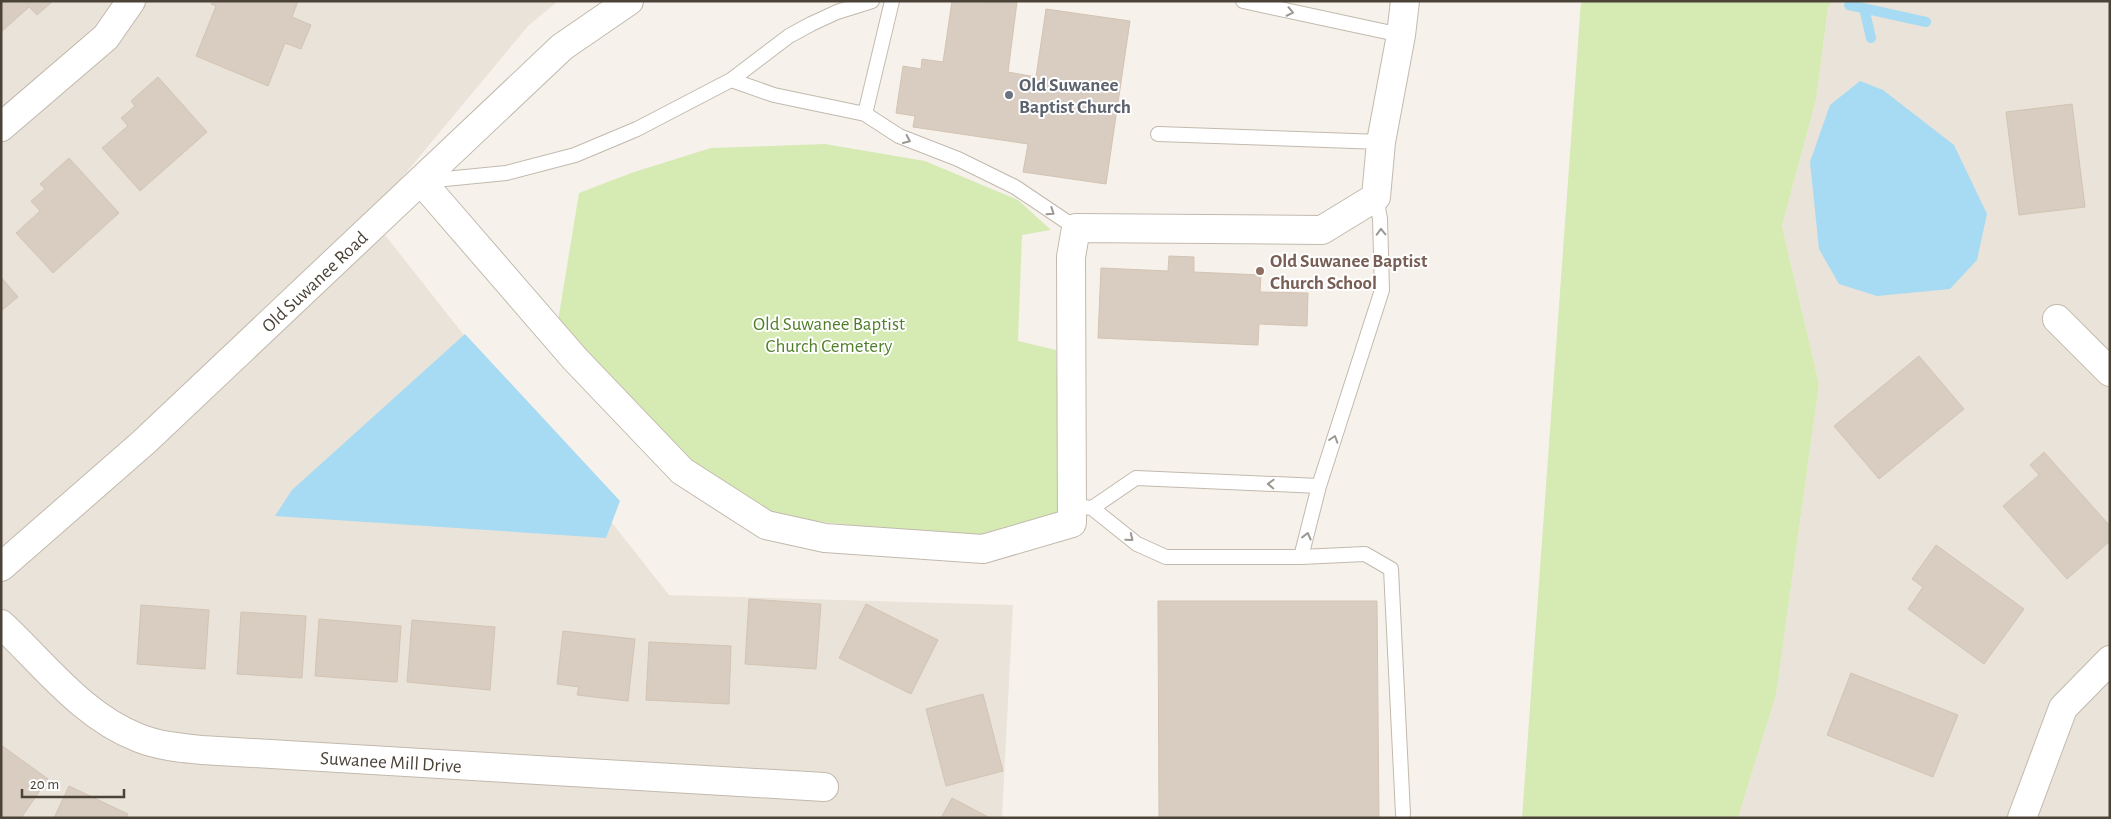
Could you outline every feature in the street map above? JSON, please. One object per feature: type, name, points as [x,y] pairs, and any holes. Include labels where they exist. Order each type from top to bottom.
[{"type":"street","points":[[1,127],[106,37],[131,1]]},
{"type":"street","name":"Old Suwanee Road","points":[[1,567],[144,442],[562,47],[629,1]]},
{"type":"street","points":[[422,181],[575,359],[682,471],[766,525],[825,538],[983,549],[1072,523],[1082,507],[1071,258],[1076,228],[1322,230],[1376,197],[1381,142],[1401,35],[1405,1]]},
{"type":"street","points":[[2058,319],[2110,372]]},
{"type":"street","name":"Suwanee Mill Drive","points":[[1,624],[61,684],[95,713],[124,732],[160,745],[202,750],[824,787]]},
{"type":"street","points":[[2022,818],[2064,708],[2110,660]]},
{"type":"lane","points":[[422,181],[506,173],[575,155],[637,129],[731,80],[801,29],[837,12],[872,1]]},
{"type":"lane","points":[[865,114],[892,1]]},
{"type":"lane","points":[[1243,1],[1401,35]]},
{"type":"lane","points":[[731,80],[774,95],[865,114],[899,136],[958,159],[1015,187],[1076,228]]},
{"type":"lane","points":[[1158,134],[1381,142]]},
{"type":"lane","points":[[1301,557],[1320,486],[1382,290],[1380,219],[1376,197]]},
{"type":"lane","points":[[1320,486],[1136,478],[1082,507],[1137,544],[1166,557],[1301,557],[1365,554],[1390,569],[1403,814]]},
{"type":"shaded area","points":[[1,1],[558,1],[528,26],[370,216],[669,595],[1013,605],[1002,818],[1,818]]},
{"type":"shaded area","points":[[1833,1],[2110,1],[2110,818],[1738,818],[1776,695],[1819,384],[1782,226],[1816,100],[1828,8]]},
{"type":"green space","points":[[1581,1],[1833,1],[1828,8],[1816,100],[1782,226],[1819,384],[1776,695],[1738,818],[1522,818]]},
{"type":"green space","name":"Old Suwanee Baptist Church Cemetery","points":[[825,144],[925,161],[1018,200],[1051,230],[1022,235],[1018,341],[1056,350],[1061,506],[1054,517],[976,539],[788,518],[749,504],[699,474],[558,321],[579,193],[634,172],[711,148]]},
{"type":"water","points":[[1860,81],[1883,90],[1954,145],[1987,214],[1977,260],[1950,289],[1877,296],[1839,284],[1819,249],[1810,162],[1830,105]]},
{"type":"water","points":[[465,334],[620,501],[606,538],[275,516],[292,490]]},
{"type":"building","points":[[1,1],[53,1],[37,15],[29,7],[1,32]]},
{"type":"building","points":[[213,1],[298,1],[292,17],[311,25],[301,49],[285,43],[268,86],[196,56],[216,6],[211,4]]},
{"type":"building","name":"Old Suwanee Baptist Church","points":[[952,1],[1017,2],[1008,72],[1036,77],[1046,9],[1130,21],[1106,184],[1023,172],[1028,144],[913,127],[915,116],[896,113],[903,66],[921,69],[922,59],[943,62]]},
{"type":"building","points":[[158,77],[207,132],[140,191],[102,148],[128,126],[121,118],[135,106],[131,101]]},
{"type":"building","points":[[2072,104],[2085,207],[2019,215],[2006,112]]},
{"type":"building","points":[[69,158],[119,213],[53,273],[16,233],[40,211],[31,201],[45,189],[40,184]]},
{"type":"building","points":[[1169,256],[1194,257],[1194,272],[1261,275],[1260,292],[1308,293],[1307,326],[1259,324],[1258,345],[1098,338],[1101,268],[1168,271]]},
{"type":"building","points":[[1,277],[18,297],[1,311]]},
{"type":"building","points":[[1919,356],[1964,409],[1879,479],[1834,426]]},
{"type":"building","points":[[2044,452],[2110,526],[2110,541],[2067,579],[2003,506],[2039,475],[2030,465]]},
{"type":"building","points":[[1936,545],[2024,609],[1984,664],[1908,609],[1923,587],[1912,579]]},
{"type":"building","points":[[749,599],[821,604],[816,669],[745,664]]},
{"type":"building","points":[[1158,601],[1377,601],[1379,818],[1159,818]]},
{"type":"building","points":[[866,604],[938,640],[911,694],[839,658]]},
{"type":"building","points":[[141,605],[209,610],[205,669],[137,664]]},
{"type":"building","points":[[241,612],[306,616],[302,678],[237,674]]},
{"type":"building","points":[[319,619],[401,626],[397,682],[315,676]]},
{"type":"building","points":[[412,620],[495,627],[490,690],[407,682]]},
{"type":"building","points":[[563,631],[635,639],[628,701],[577,695],[579,687],[557,684]]},
{"type":"building","points":[[649,642],[731,646],[729,704],[646,700]]},
{"type":"building","points":[[1851,673],[1958,715],[1933,777],[1827,735]]},
{"type":"building","points":[[983,694],[1003,771],[946,786],[926,709]]},
{"type":"building","points":[[1,745],[48,779],[21,818],[1,818]]},
{"type":"building","points":[[69,786],[128,814],[126,818],[54,818]]},
{"type":"building","points":[[952,798],[990,818],[941,818]]},
{"type":"waterway","points":[[1849,5],[1926,22]]},
{"type":"waterway","points":[[1864,8],[1871,38]]},
{"type":"place","name":"Old Suwanee Baptist Church","points":[[1009,95]]},
{"type":"place","name":"Old Suwanee Baptist Church School","points":[[1260,271]]}]
